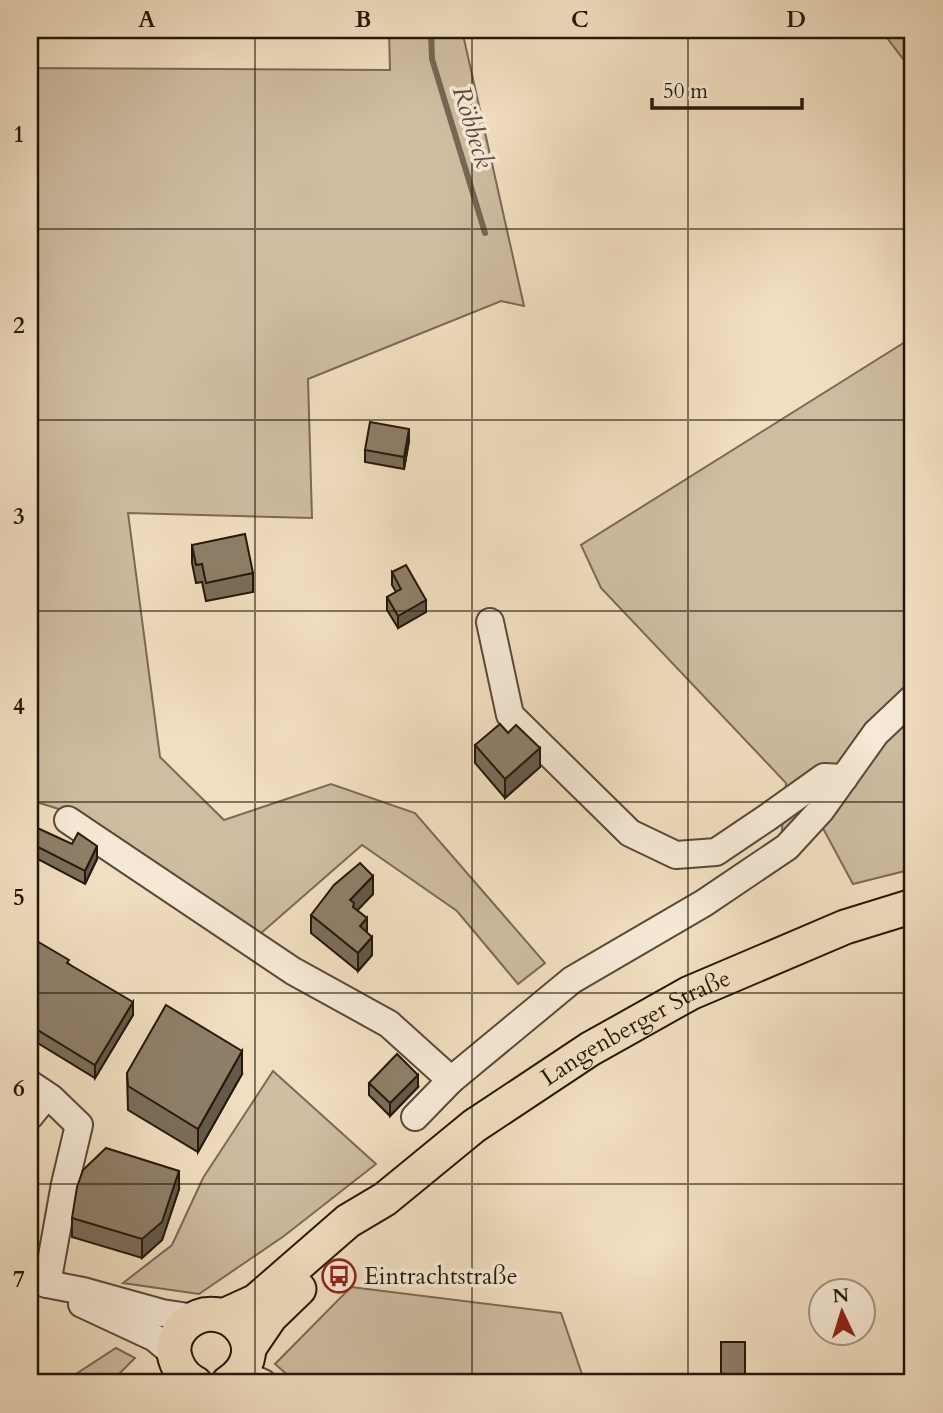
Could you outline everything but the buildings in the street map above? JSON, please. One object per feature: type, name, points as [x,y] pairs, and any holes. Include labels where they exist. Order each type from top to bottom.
[{"type":"main road","name":"Langenberger Straße","points":[[209,1317],[256,1301],[348,1221],[385,1199],[474,1126],[612,1036],[691,993],[845,927],[913,906]]},
{"type":"main road","name":"Langenberger Straße","points":[[245,1372],[270,1317],[360,1231],[385,1199]]},
{"type":"main road","points":[[179,1372],[175,1339],[184,1326],[209,1317],[236,1323],[245,1335],[245,1372]]},
{"type":"street","points":[[490,622],[510,715],[630,833],[676,855],[716,852],[824,777],[844,778]]},
{"type":"street","points":[[415,1117],[451,1080],[572,980],[705,904],[787,847],[821,810],[876,733],[913,698]]},
{"type":"street","points":[[68,820],[293,971],[389,1024],[451,1080]]},
{"type":"street","points":[[35,1098],[79,1125],[39,1281]]},
{"type":"street","points":[[39,1281],[162,1313],[209,1317]]},
{"type":"street","points":[[39,1281],[155,1338],[179,1372]]},
{"type":"shaded area","points":[[389,30],[462,30],[524,306],[501,301],[308,379],[312,518],[128,513],[160,757],[224,820],[331,784],[415,813],[545,963],[518,984],[457,911],[362,845],[260,934],[78,815],[30,800],[30,68],[390,70]]},
{"type":"shaded area","points":[[881,30],[902,30],[913,43],[913,72]]},
{"type":"shaded area","points":[[913,337],[913,869],[853,884],[811,806],[781,841],[786,783],[601,588],[581,545]]},
{"type":"shaded area","points":[[273,1071],[376,1164],[284,1236],[199,1294],[123,1283],[172,1245],[203,1178]]},
{"type":"shaded area","points":[[351,1287],[561,1313],[585,1383],[297,1383],[275,1364]]},
{"type":"shaded area","points":[[116,1348],[135,1358],[110,1383],[62,1383]]},
{"type":"waterway","name":"Röbbeck","points":[[431,30],[432,59],[485,233]]},
{"type":"place","name":"Eintrachtstraße","points":[[339,1276]]}]
